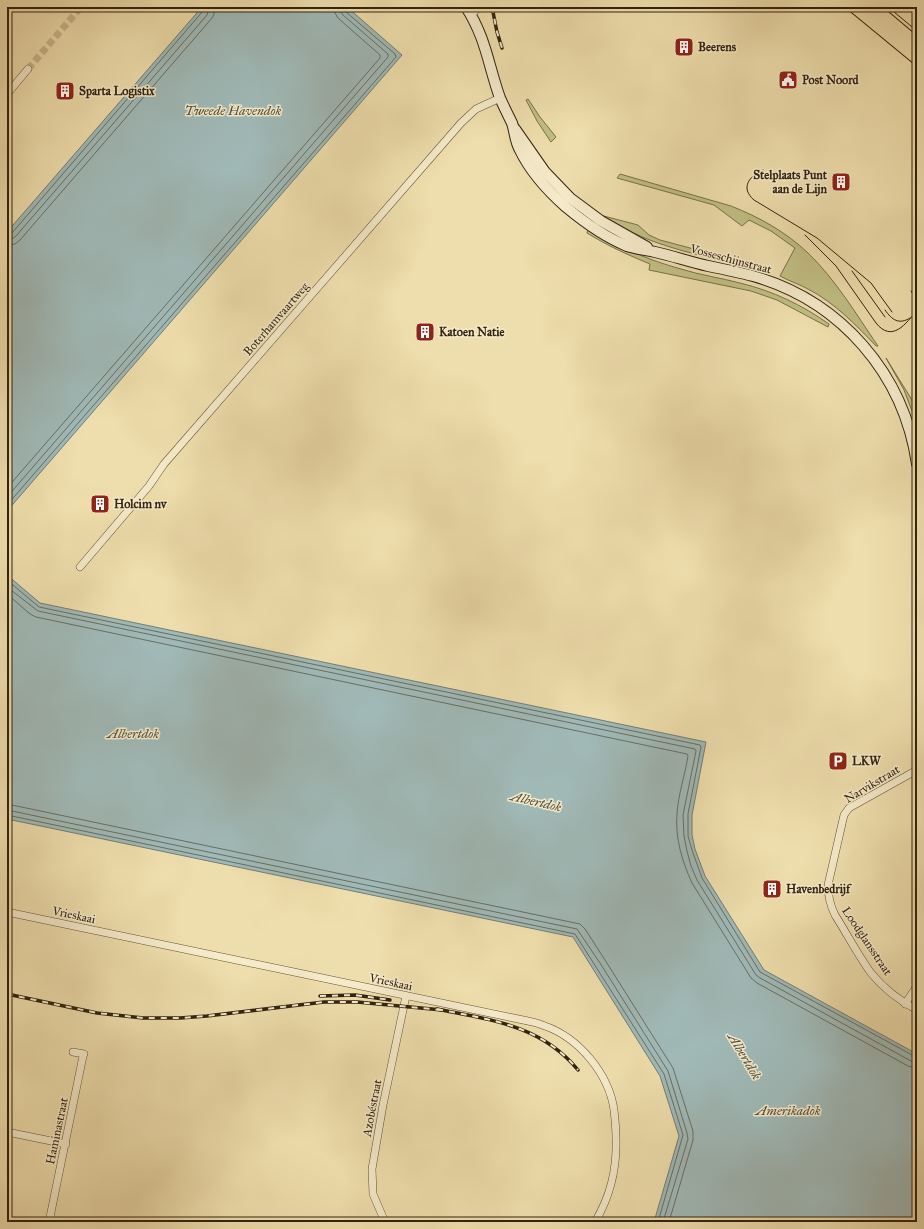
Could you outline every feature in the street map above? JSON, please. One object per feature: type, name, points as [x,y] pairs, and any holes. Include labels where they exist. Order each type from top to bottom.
[{"type":"main road","points":[[855,7],[917,58]]},
{"type":"main road","points":[[873,7],[917,44]]},
{"type":"street","points":[[469,11],[479,7]]},
{"type":"street","name":"Vosseschijnstraat","points":[[469,11],[478,26],[486,47],[500,98],[512,125],[520,150],[543,183],[566,206],[590,226],[628,246],[766,280],[806,298],[833,316],[869,352],[890,383],[904,412],[917,464]]},
{"type":"street","points":[[7,94],[28,69]]},
{"type":"street","name":"Boterhamvaartweg","points":[[80,567],[150,486],[164,464],[460,123],[476,109],[500,98]]},
{"type":"street","name":"Narvikstraat","points":[[842,821],[849,808],[917,770]]},
{"type":"street","name":"Loodglansstraat","points":[[842,821],[828,885],[830,905],[871,973],[905,1004],[917,1010]]},
{"type":"street","name":"Vrieskaai","points":[[7,912],[546,1026],[568,1038],[589,1057],[600,1073],[608,1090],[614,1109],[616,1132],[616,1167],[604,1207],[595,1222]]},
{"type":"street","points":[[905,1004],[917,986]]},
{"type":"street","name":"Azobéstraat","points":[[385,1222],[373,1194],[372,1169],[383,1106],[406,996]]},
{"type":"street","name":"Haminastraat","points":[[49,1222],[84,1054],[73,1052]]},
{"type":"street","points":[[7,1132],[66,1144]]},
{"type":"shaded area","points":[[528,99],[556,137],[551,142],[537,121],[526,100]]},
{"type":"shaded area","points":[[620,174],[731,206],[762,220],[791,238],[800,245],[828,274],[878,346],[876,346],[853,322],[827,301],[808,289],[780,276],[795,248],[771,231],[749,220],[742,226],[714,205],[617,178]]},
{"type":"shaded area","points":[[600,215],[638,225],[649,235],[660,240],[769,269],[769,272],[679,250],[658,243],[633,233]]},
{"type":"shaded area","points":[[588,229],[611,242],[645,257],[688,271],[733,281],[776,294],[819,317],[829,324],[828,327],[777,300],[751,291],[649,270],[650,264],[617,250],[595,238],[587,233]]},
{"type":"shaded area","points":[[886,358],[917,408],[917,424],[904,390]]},
{"type":"water","name":"Tweede Havendok","points":[[202,7],[347,7],[402,55],[7,511],[7,232]]},
{"type":"water","name":"Albertdok","points":[[7,575],[40,603],[706,742],[692,815],[692,835],[695,849],[705,876],[764,970],[917,1054],[917,1222],[654,1222],[679,1136],[660,1076],[573,937],[7,819]]},
{"type":"tunnel","points":[[28,69],[81,7]]},
{"type":"tram line","points":[[888,7],[917,31]]},
{"type":"tram line","points":[[763,170],[750,179],[747,187],[750,196],[754,200],[817,238],[871,283],[892,312]]},
{"type":"tram line","points":[[805,235],[836,266],[876,323],[882,329],[888,331],[898,329],[903,326],[917,310]]},
{"type":"tram line","points":[[852,271],[885,317]]},
{"type":"tram line","points":[[911,291],[917,300]]},
{"type":"tram line","points":[[885,310],[893,319],[899,321],[910,318]]},
{"type":"railway","points":[[492,7],[502,48]]},
{"type":"railway","points":[[7,994],[97,1013],[143,1018],[207,1016],[324,1002],[357,1002],[442,1010]]},
{"type":"railway","points":[[320,996],[355,995],[390,1000]]},
{"type":"railway","points":[[437,1009],[496,1021],[531,1034],[548,1043],[564,1055],[578,1070]]},
{"type":"place","name":"Beerens","points":[[684,47]]},
{"type":"place","name":"Post Noord","points":[[788,80]]},
{"type":"place","name":"Sparta Logistix","points":[[65,91]]},
{"type":"place","name":"Stelplaats Punt aan de Lijn","points":[[841,182]]},
{"type":"place","name":"Katoen Natie","points":[[425,332]]},
{"type":"place","name":"Holcim nv","points":[[100,504]]},
{"type":"place","name":"LKW","points":[[838,761]]},
{"type":"place","name":"Havenbedrijf","points":[[772,889]]},
{"type":"water label","name":"Amerikadok","points":[[788,1110]]}]
